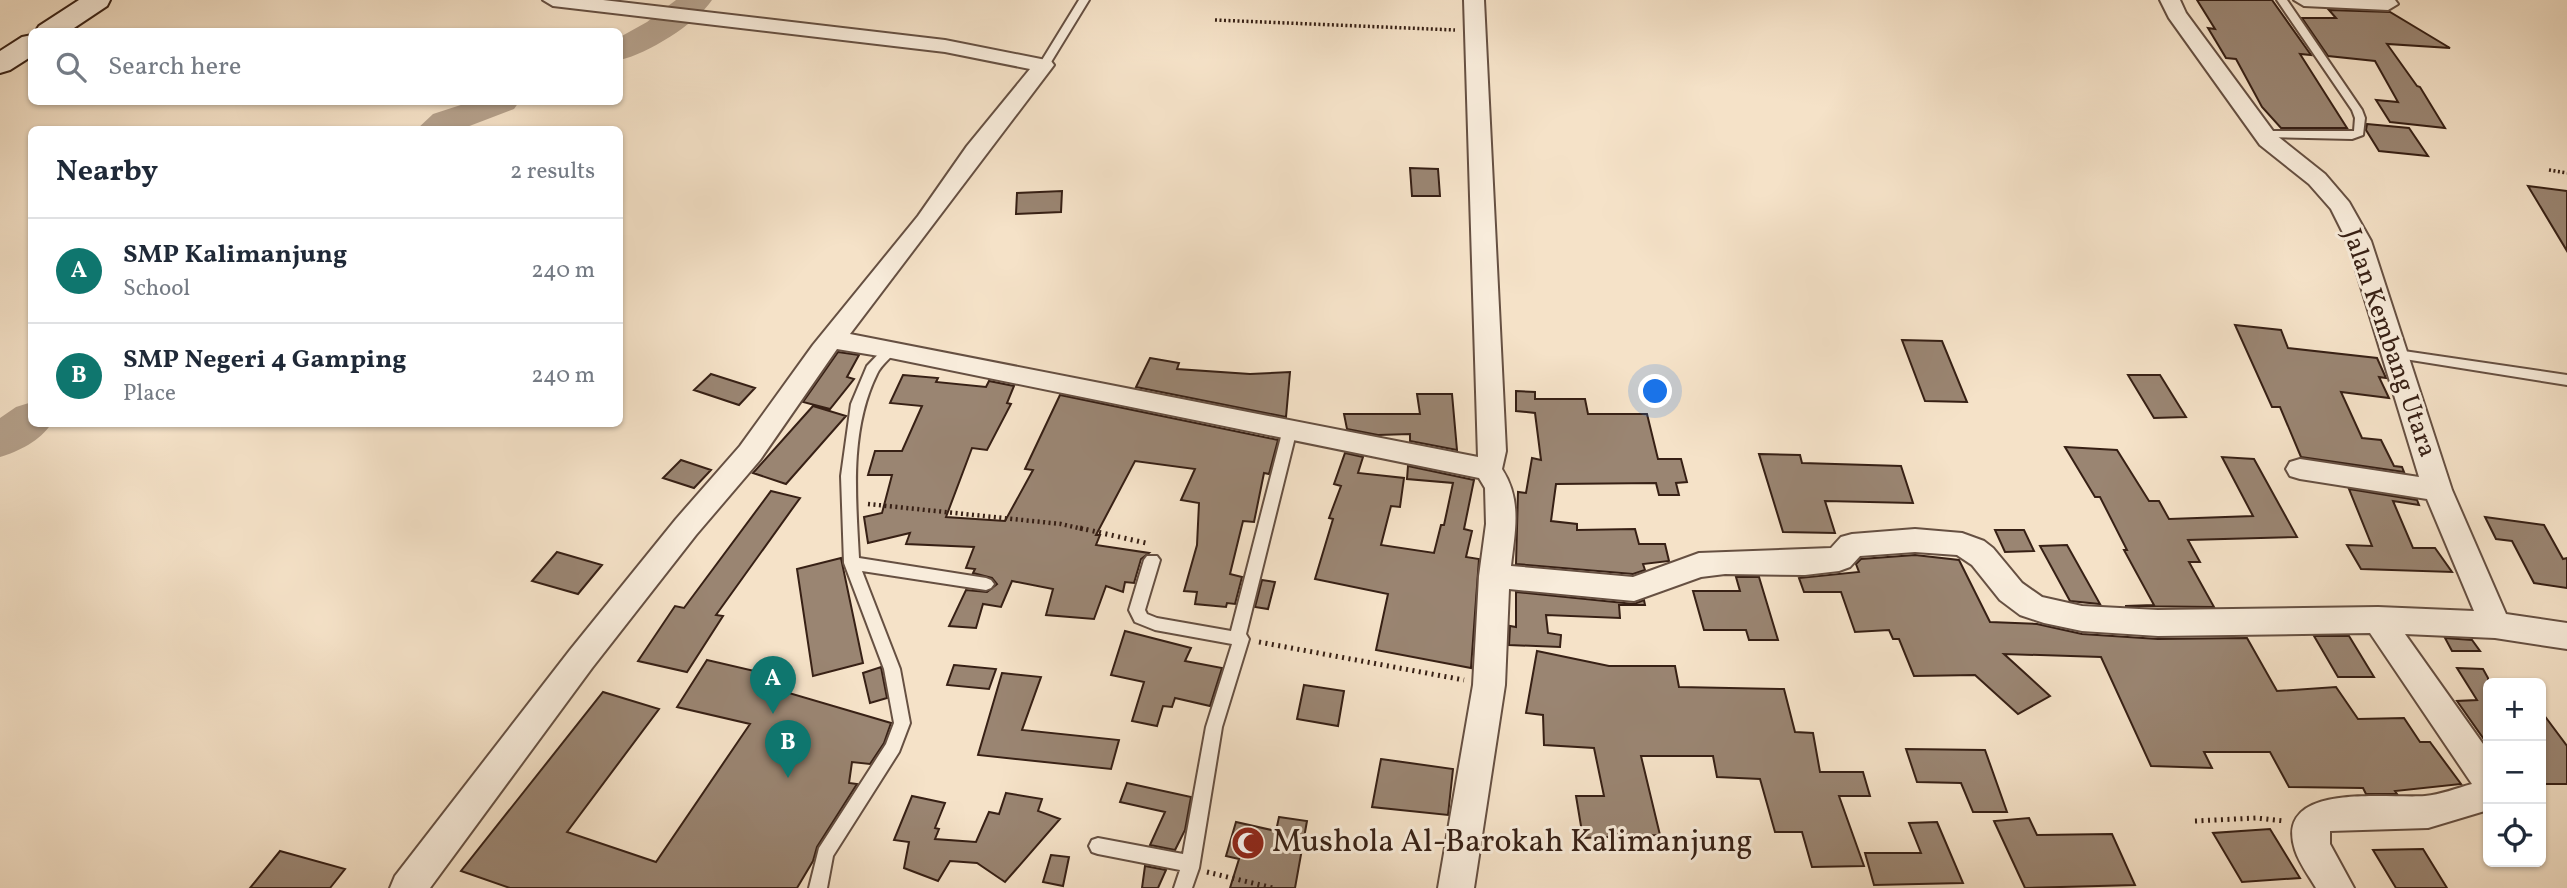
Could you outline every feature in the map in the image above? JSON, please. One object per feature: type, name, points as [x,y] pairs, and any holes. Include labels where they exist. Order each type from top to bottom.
[{"type":"street","points":[[55,28],[97,0]]},
{"type":"street","points":[[408,888],[581,659],[685,527],[750,453],[833,340],[926,221],[975,151],[1044,65],[945,46],[553,0]]},
{"type":"street","points":[[1474,0],[1492,451],[1488,469]]},
{"type":"street","name":"Jalan Kembang Utara","points":[[2170,0],[2176,14],[2263,134],[2281,153],[2317,179],[2341,207],[2359,241],[2438,490],[2495,625]]},
{"type":"street","points":[[2304,0],[2388,4],[2385,0]]},
{"type":"street","points":[[0,64],[28,46]]},
{"type":"street","points":[[833,340],[891,349],[1488,469],[1499,486],[1501,503],[1494,576],[1489,685],[1456,888]]},
{"type":"street","points":[[2300,469],[2438,490]]},
{"type":"street","points":[[1494,576],[1634,589],[1699,565],[1725,562],[1805,564],[1839,559],[1852,545],[1961,543],[1975,550],[2001,582],[2027,604],[2041,610],[2093,622],[2254,624],[2378,620],[2495,625],[2567,636]]},
{"type":"street","points":[[2378,620],[2483,772]]},
{"type":"street","points":[[2336,888],[2312,848],[2310,824],[2324,815],[2428,812],[2483,796]]},
{"type":"lane","points":[[1044,65],[1084,0]]},
{"type":"lane","points":[[2263,134],[2352,136],[2359,133],[2360,118],[2357,110],[2282,0]]},
{"type":"lane","points":[[818,888],[825,854],[893,747],[902,723],[892,668],[852,563],[848,476],[858,404],[872,369],[891,349]]},
{"type":"lane","points":[[2397,354],[2567,380]]},
{"type":"lane","points":[[1183,888],[1190,866],[1214,727],[1239,639],[1290,429]]},
{"type":"lane","points":[[1152,560],[1138,610],[1141,618],[1155,624],[1239,639]]},
{"type":"lane","points":[[852,563],[986,584]]},
{"type":"lane","points":[[1097,846],[1190,866]]},
{"type":"path","points":[[1215,20],[1476,30]]},
{"type":"path","points":[[2549,170],[2567,173]]},
{"type":"path","points":[[850,502],[1061,524],[1153,545],[1152,560]]},
{"type":"path","points":[[1239,639],[1489,685]]},
{"type":"path","points":[[2195,821],[2256,817],[2310,824]]},
{"type":"path","points":[[1190,866],[1273,888]]},
{"type":"building","points":[[2197,0],[2272,0],[2311,55],[2300,54],[2347,128],[2281,128],[2262,107],[2236,59],[2226,58],[2208,28],[2215,29]]},
{"type":"building","points":[[2329,10],[2390,12],[2450,48],[2387,44],[2420,87],[2445,128],[2390,122],[2376,100],[2398,102],[2375,61],[2328,56],[2302,18],[2336,18]]},
{"type":"building","points":[[2367,124],[2409,128],[2428,156],[2379,151],[2366,130]]},
{"type":"building","points":[[1410,168],[1438,169],[1440,196],[1412,196]]},
{"type":"building","points":[[2528,186],[2567,191],[2567,251]]},
{"type":"building","points":[[1062,191],[1061,212],[1016,214],[1017,193]]},
{"type":"building","points":[[2235,325],[2281,330],[2288,348],[2377,358],[2386,378],[2379,377],[2389,398],[2341,392],[2362,438],[2381,440],[2394,466],[2402,467],[2404,472],[2301,457],[2280,407],[2272,407]]},
{"type":"building","points":[[1902,340],[1942,341],[1967,402],[1925,401]]},
{"type":"building","points":[[838,352],[859,355],[847,377],[854,379],[830,409],[803,402]]},
{"type":"building","points":[[1150,358],[1179,363],[1177,369],[1250,374],[1290,372],[1286,417],[1136,387]]},
{"type":"building","points":[[711,374],[755,388],[739,405],[694,390]]},
{"type":"building","points":[[903,375],[938,378],[936,382],[986,387],[989,381],[1014,386],[1007,403],[1011,404],[987,450],[972,448],[946,517],[1005,521],[1033,470],[1025,469],[1060,395],[1278,440],[1269,474],[1264,473],[1254,522],[1243,521],[1230,574],[1242,577],[1235,604],[1227,603],[1226,607],[1195,604],[1197,592],[1184,591],[1197,545],[1199,503],[1181,500],[1195,469],[1135,461],[1096,535],[1100,535],[1096,545],[1149,553],[1141,559],[1134,583],[1125,582],[1123,592],[1106,586],[1094,619],[1046,615],[1053,589],[1012,581],[1001,607],[983,604],[976,628],[949,626],[966,590],[987,592],[997,584],[992,578],[973,573],[975,569],[966,568],[974,547],[906,544],[910,533],[868,543],[864,517],[882,513],[892,475],[868,475],[875,451],[902,451],[922,406],[890,403]]},
{"type":"building","points":[[2128,375],[2160,375],[2186,417],[2154,418]]},
{"type":"building","points":[[1516,391],[1535,392],[1535,399],[1585,399],[1588,414],[1647,414],[1658,459],[1681,459],[1687,482],[1676,483],[1679,495],[1659,495],[1656,483],[1556,484],[1551,521],[1577,524],[1577,530],[1635,529],[1639,544],[1665,544],[1669,561],[1643,564],[1645,570],[1633,574],[1516,564],[1518,492],[1526,493],[1532,458],[1541,460],[1535,413],[1516,411]]},
{"type":"building","points":[[1417,394],[1452,394],[1457,450],[1410,441],[1410,434],[1378,435],[1347,429],[1344,414],[1420,414]]},
{"type":"building","points":[[813,406],[846,416],[786,484],[753,473]]},
{"type":"building","points":[[2065,447],[2117,450],[2149,501],[2159,501],[2169,519],[2253,516],[2222,457],[2254,459],[2297,537],[2188,540],[2200,562],[2189,562],[2214,607],[2125,606],[2154,605],[2124,550],[2127,550],[2100,497],[2095,497]]},
{"type":"building","points":[[1345,453],[1363,457],[1358,473],[1404,478],[1400,507],[1391,506],[1381,545],[1434,553],[1441,525],[1444,525],[1453,483],[1407,479],[1408,466],[1474,480],[1464,529],[1472,531],[1466,557],[1479,559],[1471,668],[1376,650],[1388,594],[1315,579],[1333,519],[1329,518],[1341,486],[1334,484]]},
{"type":"building","points":[[1759,454],[1800,455],[1802,463],[1901,466],[1913,503],[1825,501],[1835,533],[1783,532]]},
{"type":"building","points":[[681,460],[711,470],[694,488],[663,478]]},
{"type":"building","points":[[2349,489],[2417,500],[2419,505],[2393,501],[2413,548],[2435,548],[2452,572],[2361,569],[2347,545],[2372,546]]},
{"type":"building","points":[[771,491],[800,498],[716,615],[723,616],[687,672],[638,661],[675,606],[684,608]]},
{"type":"building","points":[[2485,517],[2544,525],[2563,559],[2567,558],[2567,588],[2534,583],[2512,541],[2496,539]]},
{"type":"building","points":[[1995,530],[2024,530],[2034,551],[2005,552]]},
{"type":"building","points":[[2067,545],[2100,604],[2070,601],[2040,546]]},
{"type":"building","points":[[557,552],[602,565],[578,594],[532,581]]},
{"type":"building","points":[[1915,555],[1959,560],[1990,622],[2037,624],[2082,634],[2158,639],[2247,638],[2277,691],[2336,687],[2358,719],[2404,718],[2420,742],[2430,742],[2461,784],[2395,791],[2397,794],[2366,794],[2363,788],[2289,787],[2270,752],[2204,752],[2212,768],[2151,766],[2101,657],[2004,654],[2050,696],[2018,714],[1975,675],[1914,676],[1899,639],[1893,639],[1889,630],[1855,632],[1841,592],[1804,592],[1799,578],[1859,572],[1856,564],[1861,559]]},
{"type":"building","points":[[841,558],[863,663],[813,676],[797,569]]},
{"type":"building","points":[[1736,577],[1759,577],[1778,640],[1749,640],[1746,630],[1704,630],[1693,591],[1740,591]]},
{"type":"building","points":[[1262,580],[1275,582],[1268,609],[1255,607]]},
{"type":"building","points":[[1516,592],[1634,604],[1644,600],[1645,605],[1619,605],[1620,618],[1546,615],[1548,633],[1561,635],[1560,647],[1509,645],[1510,626],[1516,627]]},
{"type":"building","points":[[1125,631],[1191,648],[1185,661],[1222,668],[1210,706],[1175,698],[1172,707],[1163,706],[1157,726],[1132,721],[1144,682],[1111,675]]},
{"type":"building","points":[[2314,636],[2349,636],[2374,677],[2338,677]]},
{"type":"building","points":[[2445,638],[2472,640],[2480,651],[2452,651]]},
{"type":"building","points":[[1537,651],[1609,666],[1675,666],[1679,687],[1784,689],[1795,732],[1813,733],[1820,772],[1863,772],[1870,796],[1839,796],[1864,866],[1812,867],[1802,832],[1775,832],[1760,779],[1717,777],[1713,756],[1641,756],[1660,835],[1583,838],[1576,796],[1604,796],[1594,748],[1544,745],[1543,715],[1526,713]]},
{"type":"building","points":[[707,660],[772,675],[765,686],[891,723],[884,743],[870,764],[852,762],[849,783],[857,784],[817,847],[813,861],[797,888],[510,888],[461,871],[603,692],[659,709],[567,832],[656,862],[750,724],[677,707]]},
{"type":"building","points":[[954,665],[996,669],[989,689],[947,685]]},
{"type":"building","points":[[881,667],[887,698],[870,703],[863,673]]},
{"type":"building","points":[[2457,668],[2483,669],[2488,678],[2483,678],[2483,738],[2457,701],[2477,700]]},
{"type":"building","points":[[1002,673],[1041,677],[1022,730],[1119,740],[1111,769],[978,755]]},
{"type":"building","points":[[1304,685],[1344,691],[1338,726],[1297,719]]},
{"type":"building","points":[[2546,718],[2567,746],[2567,784],[2546,784]]},
{"type":"building","points":[[1906,749],[1985,750],[2007,812],[1973,812],[1961,783],[1917,782]]},
{"type":"building","points":[[1381,759],[1453,769],[1448,815],[1372,807]]},
{"type":"building","points":[[1127,783],[1191,797],[1185,830],[1175,850],[1150,845],[1165,812],[1120,802]]},
{"type":"building","points":[[1006,793],[1042,799],[1038,811],[1060,819],[1005,882],[977,863],[950,861],[938,881],[904,868],[909,842],[894,840],[912,796],[945,803],[935,828],[939,829],[935,839],[976,842],[989,812],[999,814]]},
{"type":"building","points":[[1279,817],[1307,821],[1295,888],[1230,888],[1239,859],[1226,856],[1236,822],[1276,831]]},
{"type":"building","points":[[2029,818],[2037,835],[2112,834],[2135,885],[2025,888],[1994,821]]},
{"type":"building","points":[[1937,822],[1963,883],[1874,885],[1865,853],[1921,853],[1909,823]]},
{"type":"building","points":[[2270,829],[2300,878],[2242,882],[2213,833]]},
{"type":"building","points":[[2423,849],[2447,888],[2396,888],[2373,850]]},
{"type":"building","points":[[280,851],[345,869],[330,888],[250,888]]},
{"type":"building","points":[[1051,855],[1069,857],[1063,886],[1043,882]]},
{"type":"building","points":[[1145,866],[1166,870],[1158,888],[1142,888]]},
{"type":"waterway","points":[[623,48],[659,29],[696,0]]},
{"type":"waterway","points":[[440,126],[494,105]]},
{"type":"waterway","points":[[0,441],[28,421]]},
{"type":"place","name":"SMP Kalimanjung","points":[[773,714]]},
{"type":"place","name":"SMP Negeri 4 Gamping","points":[[788,778]]},
{"type":"place","name":"Mushola Al-Barokah Kalimanjung","points":[[1248,843]]}]
